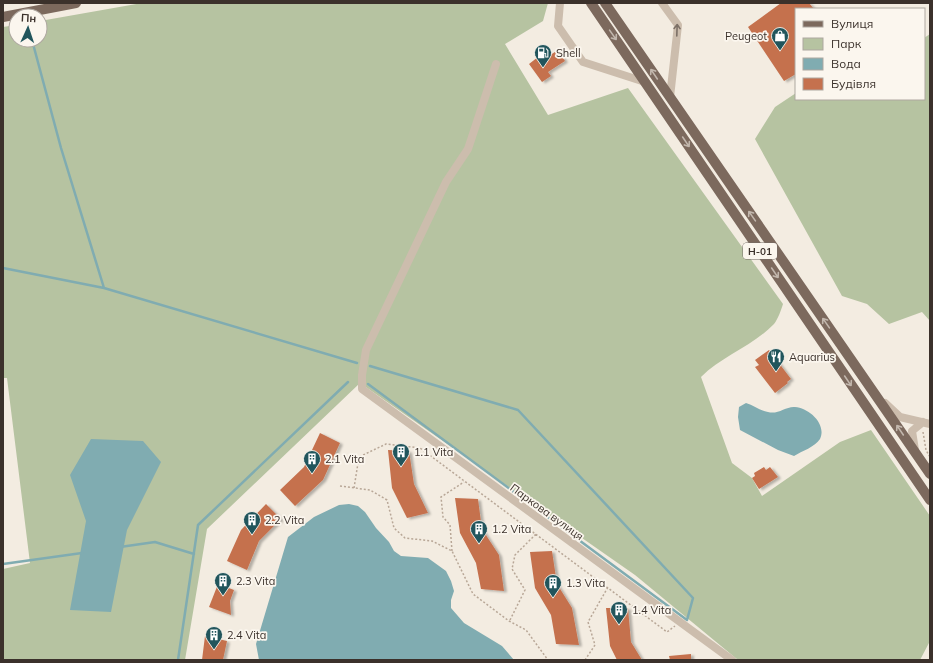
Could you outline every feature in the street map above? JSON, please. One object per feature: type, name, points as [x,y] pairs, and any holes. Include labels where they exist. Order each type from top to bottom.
[{"type":"main road","points":[[7,16],[38,3]]},
{"type":"main road","points":[[7,16],[76,3]]},
{"type":"main road","name":"Н-01","points":[[591,3],[930,500]]},
{"type":"main road","name":"Н-01","points":[[605,3],[930,474]]},
{"type":"street","points":[[560,3],[558,26],[583,62],[645,82]]},
{"type":"street","points":[[662,3],[678,25],[670,97]]},
{"type":"street","name":"Паркова вулиця","points":[[496,64],[468,149],[446,182],[366,350],[362,375],[362,389],[367,395],[732,660]]},
{"type":"street","points":[[872,389],[900,417],[926,423]]},
{"type":"street","points":[[916,453],[912,431],[926,423]]},
{"type":"path","points":[[926,423],[923,429],[926,450],[930,457]]},
{"type":"path","points":[[354,488],[359,457],[386,444],[420,448],[667,632],[680,622]]},
{"type":"path","points":[[464,481],[441,497],[443,517],[450,525],[452,551],[473,594],[509,621],[526,630],[548,660]]},
{"type":"path","points":[[340,486],[370,490],[387,500],[394,528],[405,538],[432,541],[452,551]]},
{"type":"path","points":[[509,621],[525,590],[512,569],[515,555],[536,534]]},
{"type":"path","points":[[585,660],[594,645],[588,622],[608,587]]},
{"type":"green space","points":[[142,3],[548,3],[543,21],[505,44],[548,115],[628,88],[783,304],[774,324],[766,332],[718,363],[701,377],[732,463],[752,478],[762,496],[840,442],[871,430],[930,516],[930,641],[920,660],[738,660],[635,575],[360,383],[207,529],[185,660],[3,660],[3,569],[30,563],[7,378],[3,378],[3,27],[8,26],[8,48],[48,48],[48,20]]},
{"type":"green space","points":[[930,34],[930,321],[922,312],[889,324],[867,304],[842,296],[755,139],[775,107],[795,94],[795,100],[925,100],[925,37]]},
{"type":"water","points":[[746,403],[772,413],[792,407],[806,410],[819,423],[822,433],[820,439],[812,447],[794,456],[778,450],[740,430],[738,417],[739,407]]},
{"type":"water","points":[[91,439],[143,441],[161,462],[127,530],[111,612],[70,610],[86,521],[70,475]]},
{"type":"water","points":[[349,504],[358,506],[365,512],[376,528],[389,542],[394,551],[401,556],[428,558],[446,571],[454,591],[451,600],[451,608],[464,623],[502,646],[514,660],[259,660],[256,644],[288,537],[314,517],[339,505]]},
{"type":"building","name":"Peugeot","points":[[781,3],[809,3],[813,8],[795,8],[795,75],[784,81],[748,27]]},
{"type":"building","name":"Shell","points":[[558,50],[565,61],[548,72],[551,76],[542,82],[529,64],[538,57],[541,61]]},
{"type":"building","points":[[769,350],[791,379],[775,393],[755,367],[759,365],[755,360]]},
{"type":"building","name":"2.1 Vita","points":[[320,433],[340,443],[323,480],[295,506],[280,490],[304,467]]},
{"type":"building","name":"1.1 Vita","points":[[388,450],[409,451],[414,484],[428,513],[407,518],[392,488]]},
{"type":"building","points":[[764,467],[766,470],[770,467],[778,477],[759,489],[752,478],[755,476],[754,473]]},
{"type":"building","name":"1.2 Vita","points":[[455,498],[478,499],[482,529],[499,555],[504,591],[481,589],[476,563],[460,533]]},
{"type":"building","name":"2.2 Vita","points":[[266,504],[281,519],[259,541],[247,570],[227,561],[241,530]]},
{"type":"building","name":"1.3 Vita","points":[[552,551],[557,584],[572,608],[579,645],[556,644],[551,615],[535,588],[530,552]]},
{"type":"building","name":"2.3 Vita","points":[[218,584],[234,590],[230,601],[231,615],[209,607]]},
{"type":"building","name":"1.4 Vita","points":[[606,608],[628,608],[631,642],[642,660],[617,660],[610,646]]},
{"type":"building","name":"2.4 Vita","points":[[205,636],[227,641],[223,660],[202,660]]},
{"type":"building","points":[[691,654],[691,660],[670,660],[669,656]]},
{"type":"waterway","points":[[34,48],[61,148],[104,288]]},
{"type":"waterway","points":[[3,268],[104,288],[357,363]]},
{"type":"waterway","points":[[368,384],[687,620],[693,598],[518,410],[370,366]]},
{"type":"waterway","points":[[178,660],[198,525],[348,382]]},
{"type":"waterway","points":[[120,547],[155,542],[194,554]]},
{"type":"waterway","points":[[3,564],[82,553]]},
{"type":"place","name":"Peugeot","points":[[780,51]]},
{"type":"place","name":"Shell","points":[[543,68]]},
{"type":"place","name":"Aquarius","points":[[776,372]]},
{"type":"place","name":"1.1 Vita","points":[[401,467]]},
{"type":"place","name":"2.1 Vita","points":[[312,474]]},
{"type":"place","name":"2.2 Vita","points":[[252,535]]},
{"type":"place","name":"1.2 Vita","points":[[479,544]]},
{"type":"place","name":"2.3 Vita","points":[[223,596]]},
{"type":"place","name":"1.3 Vita","points":[[553,598]]},
{"type":"place","name":"1.4 Vita","points":[[619,625]]},
{"type":"place","name":"2.4 Vita","points":[[214,650]]}]
